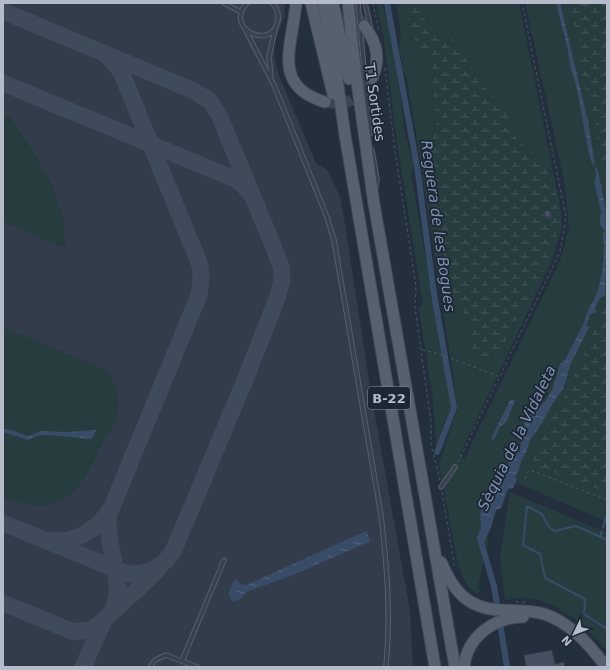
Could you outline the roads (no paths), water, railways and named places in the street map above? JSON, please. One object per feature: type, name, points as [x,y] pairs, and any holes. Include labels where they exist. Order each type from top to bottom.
[{"type":"main road","points":[[296,3],[288,49],[288,68],[293,80],[299,88],[310,96],[325,102]]},
{"type":"main road","points":[[311,3],[324,53],[336,112],[345,135]]},
{"type":"main road","points":[[323,3],[333,50],[345,135]]},
{"type":"main road","points":[[334,3],[347,68],[362,167],[374,204]]},
{"type":"main road","name":"T1 Sortides","points":[[348,3],[355,68],[374,204]]},
{"type":"main road","points":[[364,26],[378,42],[378,61],[372,78]]},
{"type":"main road","name":"B-22","points":[[345,135],[435,667]]},
{"type":"main road","name":"B-22","points":[[374,204],[455,667]]},
{"type":"main road","points":[[432,539],[450,581],[459,594],[474,604],[492,610],[532,618],[552,625],[571,638],[599,667]]},
{"type":"main road","points":[[464,667],[467,654],[476,638],[489,626],[509,614],[536,612],[554,619],[579,637],[606,667]]},
{"type":"lane","points":[[224,3],[241,12]]},
{"type":"lane","points":[[246,3],[241,12],[241,20],[274,85],[327,217],[336,253],[385,549],[390,611],[386,667]]},
{"type":"lane","points":[[272,3],[278,14],[269,57],[274,85]]},
{"type":"lane","points":[[358,3],[370,141],[377,179],[374,204]]},
{"type":"lane","points":[[365,3],[378,42]]},
{"type":"lane","points":[[245,29],[252,34],[259,36],[268,34],[275,27]]},
{"type":"lane","points":[[441,487],[455,467]]},
{"type":"lane","points":[[182,661],[224,560]]},
{"type":"lane","points":[[150,667],[155,660],[163,656],[169,656],[195,667]]},
{"type":"water","points":[[556,3],[560,3],[588,121],[595,166],[591,161],[576,85],[570,66],[568,50]]},
{"type":"water","points":[[595,166],[598,170],[606,211],[604,219],[607,225],[605,296],[601,297],[595,307],[596,312],[590,314],[586,326],[589,327],[571,363],[563,389],[530,440],[526,453],[515,476],[517,480],[513,488],[508,489],[501,508],[496,510],[491,528],[478,541],[477,538],[481,528],[480,514],[497,473],[503,474],[509,460],[520,451],[523,429],[529,413],[533,408],[536,409],[541,405],[549,395],[560,364],[565,360],[585,321],[596,295],[603,265],[603,233],[606,232],[594,182],[596,177]]},
{"type":"water","points":[[510,400],[515,400],[507,421],[500,427],[493,441],[492,437]]},
{"type":"water","points":[[3,429],[8,429],[28,436],[41,431],[66,432],[96,430],[92,439],[40,435],[28,440],[3,432]]},
{"type":"water","points":[[366,531],[371,541],[288,577],[248,591],[239,600],[232,601],[228,593],[233,584],[232,582],[236,579],[240,584],[246,585]]},
{"type":"waterway","name":"Reguera de les Bogues","points":[[387,3],[417,166],[434,294],[454,408],[437,452]]},
{"type":"waterway","name":"Sèquia de la Vidaleta","points":[[603,215],[603,224],[607,229]]},
{"type":"waterway","points":[[607,540],[576,526],[555,531],[549,527],[542,514],[527,506],[523,545],[540,554],[545,578],[585,599],[584,614],[607,629]]},
{"type":"waterway","points":[[603,528],[607,514]]},
{"type":"waterway","name":"Sèquia de la Vidaleta","points":[[487,529],[481,542],[494,586],[507,667]]},
{"type":"waterway","points":[[600,537],[602,531]]},
{"type":"tunnel","points":[[348,3],[364,26]]},
{"type":"tunnel","points":[[325,102],[347,102],[359,96],[372,78]]}]
